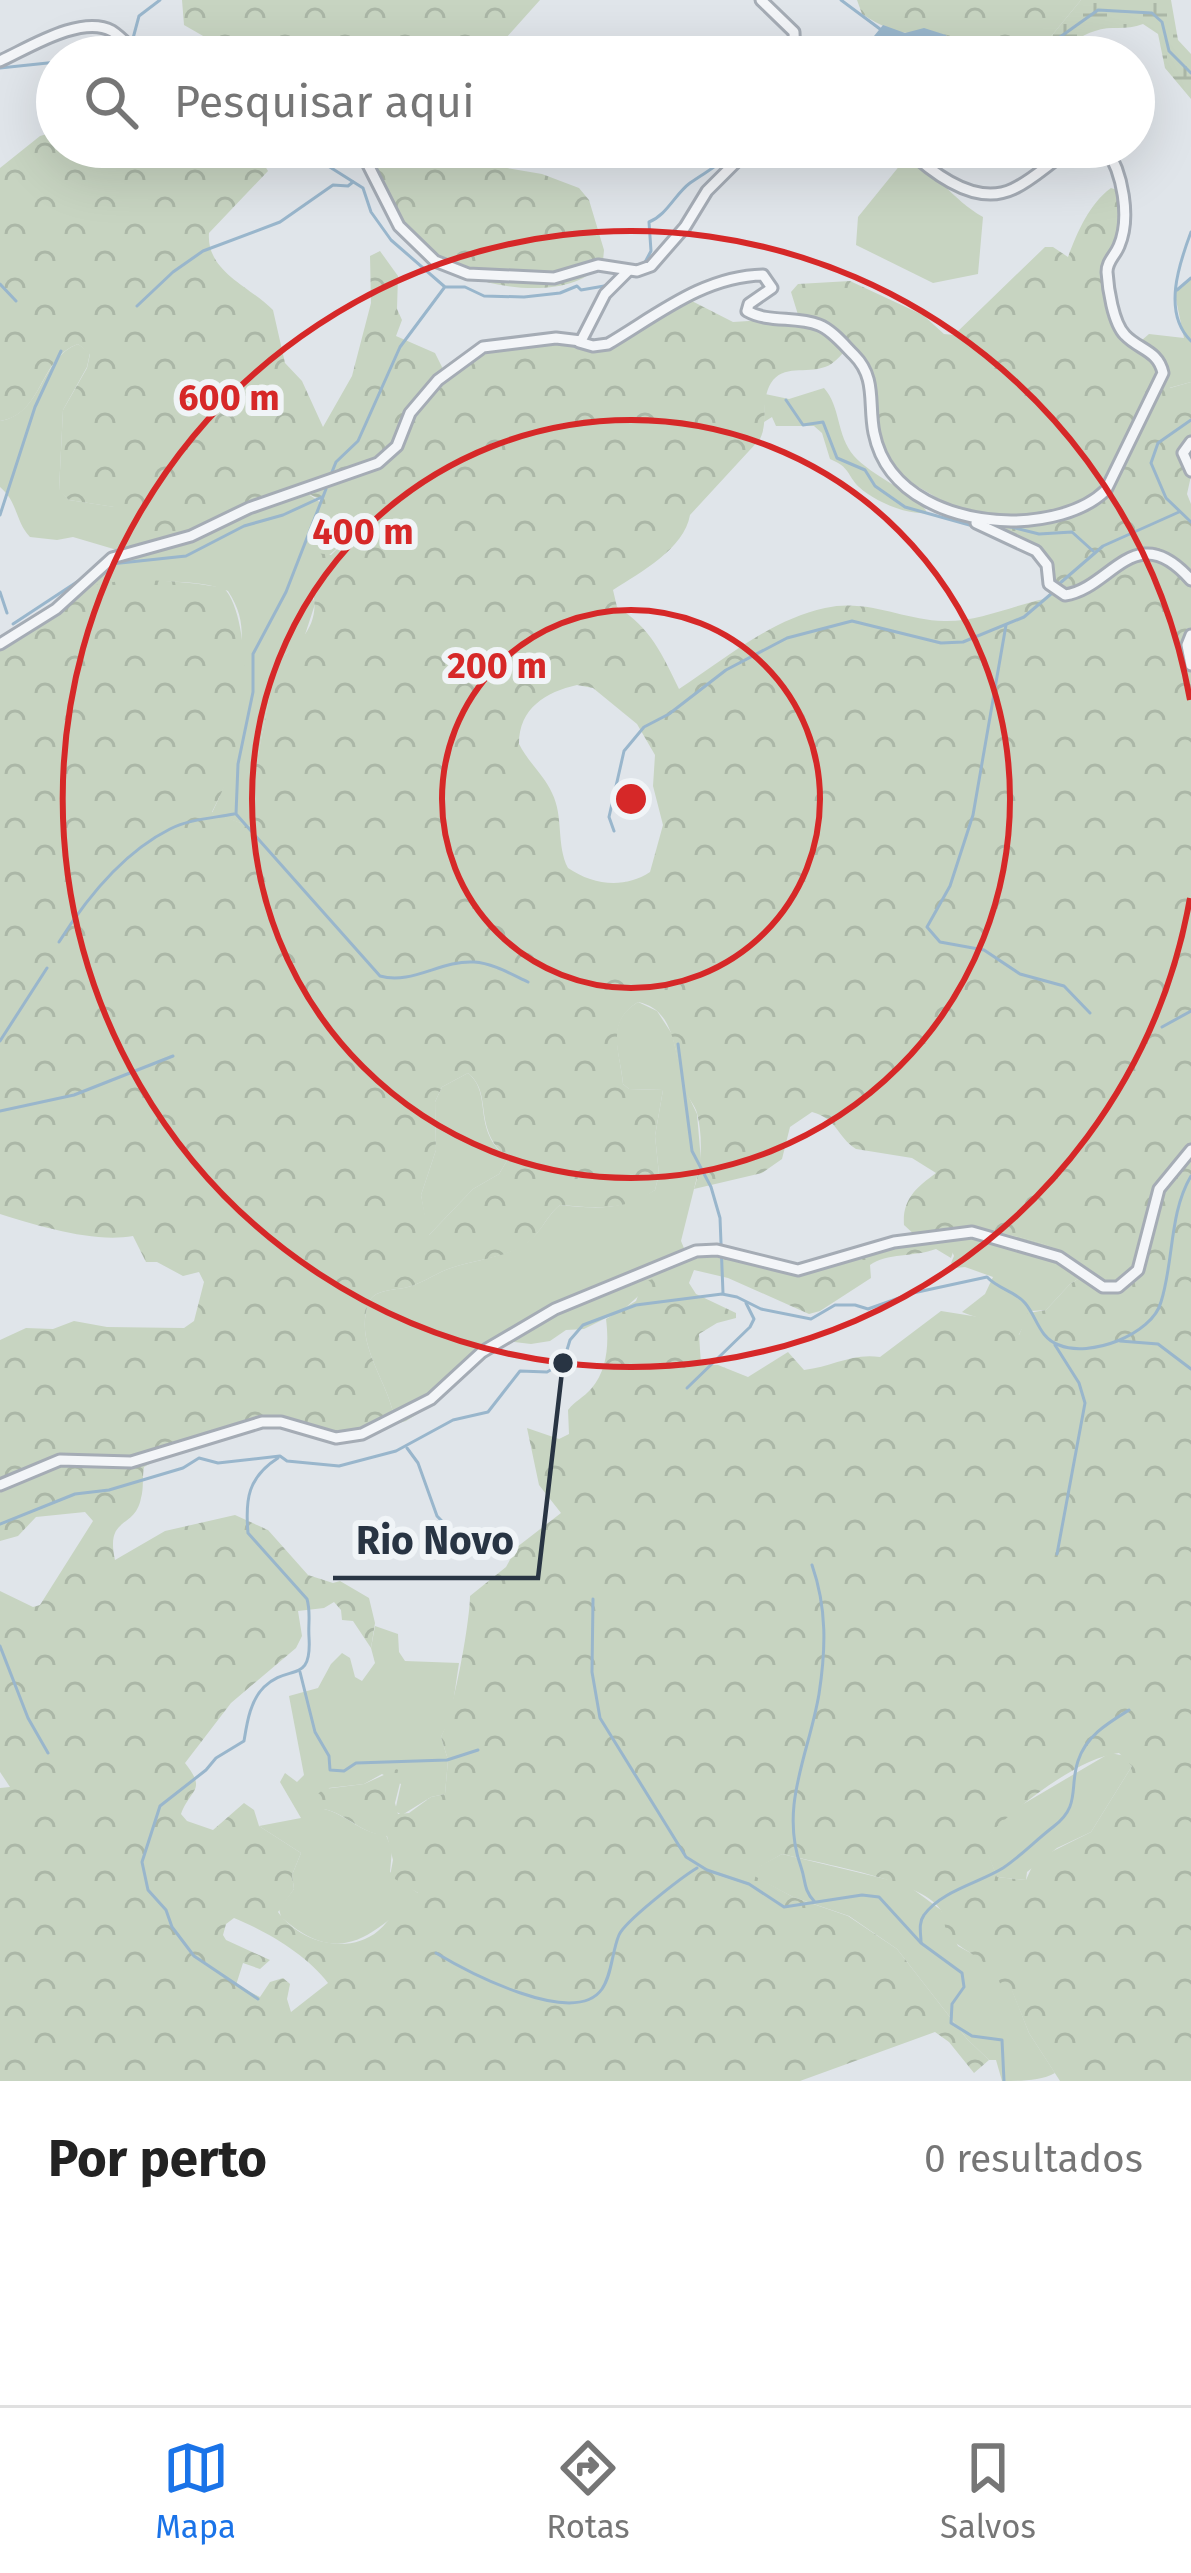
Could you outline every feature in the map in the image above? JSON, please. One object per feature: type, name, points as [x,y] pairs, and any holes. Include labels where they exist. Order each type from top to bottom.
[{"type":"street","points":[[761,0],[794,36]]},
{"type":"street","points":[[52,36],[98,26],[119,36]]},
{"type":"street","points":[[0,62],[36,43]]},
{"type":"street","points":[[370,168],[399,226],[424,253],[452,269],[502,278],[554,278],[598,265],[643,270],[667,250],[707,191],[730,168]]},
{"type":"street","points":[[929,168],[987,195],[1018,188],[1046,168]]},
{"type":"street","points":[[966,518],[1034,521],[1098,497],[1160,387],[1162,365],[1154,353],[1126,336],[1115,315],[1107,268],[1119,245],[1126,214],[1116,168]]},
{"type":"street","points":[[579,342],[605,294],[628,271]]},
{"type":"street","points":[[0,644],[56,609],[112,558],[190,536],[249,508],[379,463],[397,446],[410,413],[438,380],[482,347],[556,338],[593,346],[608,344],[702,288],[736,277],[766,276],[771,282],[770,291],[749,304],[747,311],[818,324],[866,372],[873,431],[887,464],[914,492],[934,506],[1036,550],[1047,565],[1049,584],[1065,595],[1083,589],[1116,564],[1143,555],[1164,559],[1191,580]]},
{"type":"street","points":[[1191,442],[1183,458],[1191,471]]},
{"type":"street","points":[[1191,634],[1187,645],[1191,665]]},
{"type":"street","points":[[0,1485],[60,1460],[130,1462],[262,1422],[281,1422],[336,1438],[362,1434],[417,1408],[482,1352],[555,1309],[696,1251],[717,1250],[798,1270],[894,1242],[972,1232],[1059,1257],[1102,1287],[1118,1287],[1138,1270],[1160,1189],[1191,1150]]},
{"type":"green space","points":[[182,0],[540,0],[508,36],[203,36],[184,25]]},
{"type":"green space","points":[[857,0],[1081,0],[1051,36],[909,33],[862,14]]},
{"type":"green space","points":[[1081,0],[1171,0],[1178,40],[1191,54],[1191,99],[1165,68],[1158,34],[1143,24],[1084,36],[1051,36]]},
{"type":"green space","points":[[36,139],[36,168],[266,168],[209,233],[210,247],[232,278],[273,310],[285,363],[302,381],[323,427],[352,376],[371,303],[370,256],[380,251],[398,276],[397,309],[402,320],[396,336],[435,353],[447,377],[461,362],[488,350],[549,341],[595,348],[684,297],[733,322],[799,318],[791,292],[798,284],[850,281],[923,315],[944,334],[954,335],[1045,247],[1068,257],[1096,202],[1111,188],[1120,191],[1127,233],[1110,271],[1118,326],[1152,359],[1170,388],[1191,382],[1191,441],[1185,467],[1191,476],[1187,494],[1191,504],[1191,2081],[1060,2081],[1029,2033],[1012,1991],[1003,1991],[987,1965],[947,1936],[941,1912],[929,1899],[891,1881],[782,1854],[749,1873],[793,1897],[848,1916],[897,1949],[989,2060],[974,2073],[935,2032],[800,2081],[0,2081],[0,1788],[10,1787],[0,1772],[0,1591],[33,1607],[40,1605],[93,1521],[85,1512],[36,1517],[18,1536],[0,1541],[0,1340],[26,1328],[53,1329],[74,1321],[107,1327],[184,1328],[194,1321],[204,1282],[199,1272],[183,1276],[157,1262],[146,1262],[133,1236],[84,1235],[0,1214],[0,642],[36,627],[75,593],[96,585],[152,580],[224,588],[242,639],[244,706],[238,751],[212,812],[249,826],[254,822],[252,787],[276,661],[298,643],[313,619],[311,576],[317,553],[331,555],[342,537],[331,522],[331,513],[323,511],[321,500],[301,490],[166,550],[120,551],[114,507],[69,500],[59,491],[63,410],[90,354],[78,344],[65,351],[25,408],[0,421],[0,168]],"holes":[[[847,349],[871,382],[880,450],[901,477],[1047,561],[1052,591],[1044,599],[956,621],[870,607],[825,608],[767,631],[679,689],[647,633],[617,607],[613,590],[670,549],[690,515],[760,439],[766,397],[776,377],[825,367]],[[577,685],[593,688],[637,724],[655,755],[653,786],[663,825],[650,872],[630,881],[609,883],[568,868],[556,802],[519,744],[529,711],[555,692]],[[638,1002],[651,1007],[661,1015],[672,1037],[684,1088],[699,1122],[700,1161],[694,1189],[762,1173],[782,1159],[790,1127],[812,1112],[827,1119],[856,1149],[912,1158],[936,1173],[917,1189],[905,1208],[904,1225],[917,1237],[807,1272],[735,1261],[714,1252],[670,1259],[652,1269],[653,1279],[643,1282],[636,1301],[606,1319],[604,1365],[591,1389],[568,1410],[569,1434],[559,1439],[527,1428],[539,1485],[561,1513],[517,1547],[506,1567],[470,1596],[460,1668],[441,1737],[448,1760],[445,1794],[398,1814],[395,1803],[402,1775],[397,1769],[364,1784],[324,1789],[315,1796],[324,1809],[387,1836],[393,1860],[390,1876],[418,1893],[366,1939],[339,1944],[311,1938],[278,1912],[294,1889],[292,1875],[301,1853],[259,1826],[254,1810],[244,1803],[213,1830],[187,1821],[181,1814],[196,1785],[185,1763],[231,1703],[296,1648],[302,1636],[298,1611],[334,1602],[342,1620],[353,1621],[371,1648],[375,1623],[369,1598],[340,1581],[308,1575],[268,1530],[235,1515],[165,1531],[115,1560],[114,1536],[138,1508],[144,1467],[176,1451],[280,1423],[350,1439],[368,1437],[384,1428],[393,1412],[365,1333],[368,1305],[374,1296],[515,1250],[534,1237],[560,1205],[621,1205],[655,1190],[659,1174],[655,1136],[663,1090],[629,1089],[623,1084],[617,1038],[628,1010]],[[468,1073],[476,1081],[490,1135],[508,1159],[499,1174],[473,1189],[429,1235],[421,1195],[436,1150],[435,1102],[442,1087]],[[962,1229],[1012,1236],[1065,1253],[1089,1272],[1046,1310],[1028,1313],[1019,1335],[1004,1321],[941,1311],[880,1357],[804,1370],[788,1352],[748,1377],[718,1365],[701,1365],[699,1334],[736,1318],[736,1313],[696,1294],[689,1283],[694,1270],[728,1278],[809,1314],[871,1278],[870,1265],[877,1261],[936,1249],[951,1258],[955,1246],[945,1233]],[[1119,1753],[1132,1766],[1091,1832],[1035,1860],[1026,1880],[997,1877],[983,1840],[1027,1801],[1102,1757]],[[234,1918],[272,1937],[328,1983],[291,2012],[290,1984],[283,1978],[270,1982],[260,1997],[236,1985],[243,1963],[260,1969],[270,1960],[226,1940],[226,1924]]]},
{"type":"green space","points":[[369,168],[507,168],[542,174],[579,188],[589,200],[603,261],[586,277],[562,285],[504,286],[475,279],[424,255],[388,206]]},
{"type":"green space","points":[[898,168],[927,168],[983,217],[978,274],[933,283],[856,245],[858,217]]},
{"type":"green space","points":[[1191,279],[1191,382],[1169,388],[1134,347],[1149,334],[1184,338],[1174,290]]},
{"type":"green space","points":[[78,344],[90,353],[63,410],[59,490],[69,500],[115,507],[125,549],[166,550],[301,490],[324,506],[339,527],[341,545],[328,556],[311,593],[315,604],[303,641],[276,661],[252,787],[254,822],[249,826],[212,813],[232,762],[241,711],[242,631],[228,591],[197,583],[156,582],[82,590],[81,585],[108,553],[117,550],[73,537],[30,537],[0,487],[0,421],[25,408],[56,361]]},
{"type":"green space","points":[[824,388],[854,456],[927,513],[900,509],[865,492],[845,468],[830,459],[822,433],[814,426],[776,426],[772,417],[764,422],[765,394],[789,399]]},
{"type":"green space","points":[[638,1002],[657,1011],[672,1034],[685,1089],[697,1114],[701,1161],[681,1241],[686,1253],[624,1309],[584,1329],[566,1330],[550,1341],[507,1341],[493,1346],[437,1402],[384,1428],[393,1412],[365,1333],[368,1305],[374,1296],[515,1249],[529,1241],[560,1205],[609,1207],[655,1190],[659,1174],[655,1136],[663,1090],[629,1089],[623,1084],[617,1049],[621,1019]]},
{"type":"green space","points":[[468,1073],[480,1091],[489,1136],[508,1159],[499,1174],[473,1189],[428,1236],[421,1195],[436,1150],[435,1102],[442,1087]]},
{"type":"green space","points":[[962,1229],[1048,1246],[1089,1272],[1046,1310],[1032,1311],[1018,1336],[997,1323],[962,1312],[985,1294],[993,1277],[951,1263],[954,1256],[945,1233]]},
{"type":"green space","points":[[375,1626],[398,1634],[405,1661],[459,1663],[451,1717],[441,1737],[448,1760],[445,1794],[402,1815],[395,1811],[401,1784],[382,1774],[364,1784],[329,1788],[324,1809],[386,1835],[392,1850],[390,1872],[419,1894],[370,1933],[338,1944],[302,1933],[281,1917],[279,1909],[294,1889],[292,1875],[301,1853],[259,1826],[301,1818],[280,1782],[285,1773],[297,1782],[304,1775],[289,1696],[318,1688],[342,1653],[350,1658],[355,1677],[362,1681],[375,1663],[371,1648]]},
{"type":"green space","points":[[1110,1753],[1126,1756],[1132,1766],[1091,1832],[1057,1848],[1027,1872],[1026,1880],[997,1877],[982,1840],[1013,1810]]},
{"type":"green space","points":[[782,1854],[906,1884],[941,1910],[958,1946],[987,1962],[1012,1990],[1029,2033],[1055,2073],[1002,2081],[996,2060],[989,2060],[967,2039],[897,1949],[849,1916],[793,1897],[747,1873]]},
{"type":"water","points":[[883,25],[905,33],[924,28],[946,36],[874,36]]},
{"type":"waterway","points":[[134,36],[139,16],[160,0]]},
{"type":"waterway","points":[[841,0],[880,29]]},
{"type":"waterway","points":[[1061,36],[1098,10],[1152,13],[1162,22],[1169,51],[1191,73]]},
{"type":"waterway","points":[[0,68],[36,64]]},
{"type":"waterway","points":[[331,168],[363,188],[371,212],[391,240],[445,287],[465,287],[484,296],[524,297],[610,285]]},
{"type":"waterway","points":[[643,266],[651,251],[649,222],[712,168]]},
{"type":"waterway","points":[[137,306],[203,251],[280,222],[333,185],[353,182]]},
{"type":"waterway","points":[[1191,232],[1178,273],[1175,303],[1182,330],[1191,341]]},
{"type":"waterway","points":[[1177,290],[1191,278]]},
{"type":"waterway","points":[[0,284],[16,301]]},
{"type":"waterway","points":[[330,477],[336,462],[358,441],[400,347],[444,288]]},
{"type":"waterway","points":[[0,515],[35,407],[61,351]]},
{"type":"waterway","points":[[786,400],[803,425],[823,422],[837,458],[865,470],[875,486],[905,507],[973,526]]},
{"type":"waterway","points":[[1191,420],[1158,443],[1151,463],[1166,498],[1191,522]]},
{"type":"waterway","points":[[326,489],[286,592],[253,654],[253,692],[238,764],[236,814],[380,976],[404,977],[474,962],[528,982]]},
{"type":"waterway","points":[[111,564],[186,556],[244,526],[322,497]]},
{"type":"waterway","points":[[1059,584],[1103,546],[1179,512]]},
{"type":"waterway","points":[[1003,525],[1039,534],[1072,532],[1093,551]]},
{"type":"waterway","points":[[13,624],[89,574]]},
{"type":"waterway","points":[[0,592],[7,613]]},
{"type":"waterway","points":[[614,831],[609,817],[624,751],[644,727],[726,670],[787,638],[852,621],[941,643],[963,642],[1024,617],[1051,594]]},
{"type":"waterway","points":[[1006,625],[973,815],[950,886],[927,927],[940,942],[984,950],[1020,974],[1064,986],[1090,1013]]},
{"type":"waterway","points":[[59,942],[94,893],[137,850],[177,826],[234,814]]},
{"type":"waterway","points":[[0,1041],[47,968]]},
{"type":"waterway","points":[[1162,1027],[1191,1011]]},
{"type":"waterway","points":[[678,1044],[692,1151],[711,1187],[720,1218],[723,1293]]},
{"type":"waterway","points":[[0,1111],[74,1095],[173,1056]]},
{"type":"waterway","points":[[0,1524],[75,1494],[109,1490],[183,1468],[199,1458],[218,1463],[280,1456],[287,1461],[339,1466],[396,1451],[453,1420],[488,1412],[520,1371],[547,1372],[563,1363],[570,1340],[583,1325],[636,1305],[722,1294],[761,1309],[811,1319],[835,1305],[868,1309],[913,1293],[987,1277],[1021,1299],[1052,1342],[1072,1348],[1102,1346],[1133,1334],[1155,1314],[1165,1286],[1179,1206],[1191,1176]]},
{"type":"waterway","points":[[687,1388],[750,1327],[754,1319],[746,1303]]},
{"type":"waterway","points":[[1120,1341],[1158,1344],[1191,1369]]},
{"type":"waterway","points":[[1055,1345],[1079,1383],[1085,1403],[1057,1554]]},
{"type":"waterway","points":[[407,1448],[418,1463],[437,1516],[461,1541]]},
{"type":"waterway","points":[[258,1999],[194,1956],[148,1890],[142,1862],[160,1806],[216,1758],[244,1741],[259,1693],[307,1662],[307,1599],[248,1533],[251,1490],[260,1473],[278,1458]]},
{"type":"waterway","points":[[812,1565],[823,1613],[823,1661],[793,1823],[805,1885],[814,1901]]},
{"type":"waterway","points":[[593,1599],[592,1672],[600,1718],[686,1857],[707,1870],[749,1884],[784,1907],[862,1895],[879,1897],[921,1943],[962,1973],[964,1987],[952,2004],[951,2023],[972,2036],[1002,2040],[1004,2081]]},
{"type":"waterway","points":[[0,1646],[28,1718],[48,1753]]},
{"type":"waterway","points":[[300,1672],[330,1770],[344,1771],[356,1763],[447,1760],[478,1750]]},
{"type":"waterway","points":[[921,1942],[921,1921],[931,1907],[1003,1868],[1062,1819],[1071,1804],[1078,1761],[1086,1744],[1129,1710]]},
{"type":"waterway","points":[[436,1953],[520,1993],[568,2003],[588,2000],[605,1983],[623,1928],[697,1868]]},
{"type":"place","name":"Rio Novo","points":[[563,1363]]}]
